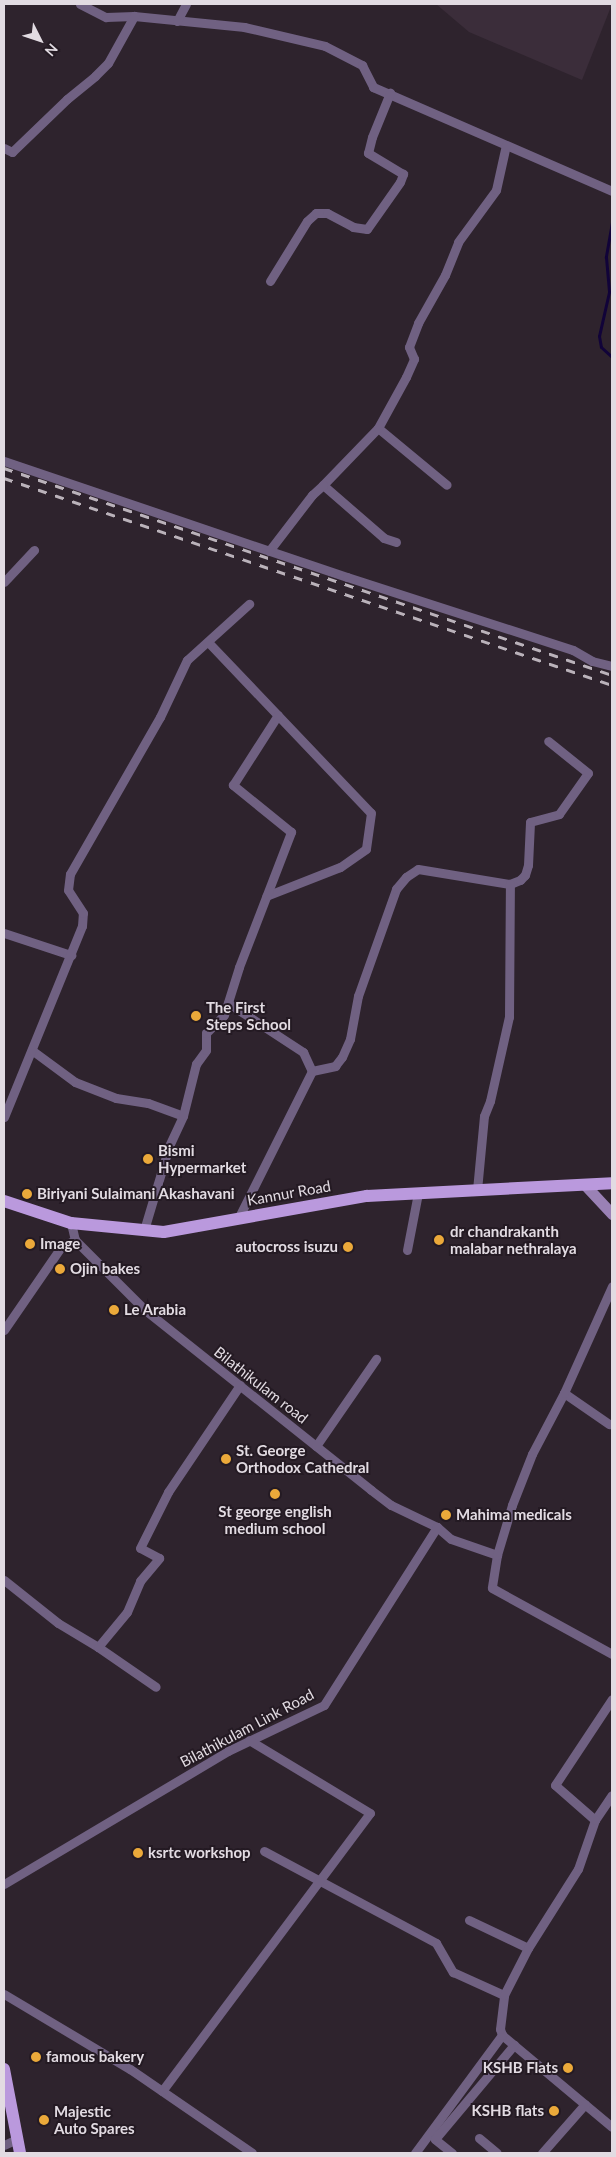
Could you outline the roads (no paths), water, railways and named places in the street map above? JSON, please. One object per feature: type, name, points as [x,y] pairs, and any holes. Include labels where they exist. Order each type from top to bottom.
[{"type":"main road","name":"Kannur Road","points":[[4,1201],[71,1223],[164,1232],[367,1196],[612,1183]]},
{"type":"main road","points":[[4,2069],[20,2153]]},
{"type":"street","points":[[80,4],[106,17],[134,16],[244,28],[325,46],[362,65],[373,87],[612,191]]},
{"type":"street","points":[[177,21],[186,4]]},
{"type":"street","points":[[4,148],[12,152],[67,98],[108,63],[134,16]]},
{"type":"street","points":[[270,281],[307,221],[316,213],[327,213],[353,227],[367,229],[400,182],[403,174],[368,153],[372,137],[390,93]]},
{"type":"street","points":[[270,551],[312,495],[323,486],[378,428],[414,359],[409,347],[418,323],[445,275],[458,242],[496,190],[506,144]]},
{"type":"street","points":[[378,428],[447,486]]},
{"type":"street","points":[[4,461],[270,551],[573,650],[592,661],[612,666]]},
{"type":"street","points":[[323,486],[384,538],[396,542]]},
{"type":"street","points":[[4,582],[34,550]]},
{"type":"street","points":[[4,1117],[82,926],[83,913],[68,890],[70,874],[160,717],[187,660],[249,604]]},
{"type":"street","points":[[208,642],[371,813],[366,849],[340,867],[266,896]]},
{"type":"street","points":[[144,1230],[169,1146],[183,1116],[196,1064],[206,1050],[206,1033],[224,1015],[290,832],[233,785],[278,715]]},
{"type":"street","points":[[312,1071],[335,1066],[342,1057],[350,1040],[358,996],[396,889],[406,877],[418,869],[510,884],[520,880],[525,875],[528,865],[530,822],[559,814],[588,773],[548,741]]},
{"type":"street","points":[[478,1190],[484,1116],[490,1101],[509,1017],[510,884]]},
{"type":"street","points":[[4,933],[70,955]]},
{"type":"street","points":[[228,1002],[303,1052],[312,1071]]},
{"type":"street","points":[[32,1051],[74,1082],[116,1098],[148,1103],[183,1116]]},
{"type":"street","points":[[238,1219],[312,1071]]},
{"type":"street","points":[[585,1185],[612,1214]]},
{"type":"street","points":[[408,1250],[418,1193]]},
{"type":"street","name":"Bilathikulam road","points":[[71,1223],[76,1240],[145,1310],[391,1506],[437,1528],[451,1539],[497,1555]]},
{"type":"street","points":[[4,1330],[61,1247],[76,1240]]},
{"type":"street","points":[[612,1286],[564,1393],[532,1454],[512,1505],[497,1555],[492,1588],[612,1654]]},
{"type":"street","points":[[316,1446],[376,1359]]},
{"type":"street","points":[[98,1648],[127,1612],[140,1581],[159,1558],[140,1548],[168,1492],[240,1385]]},
{"type":"street","points":[[564,1393],[609,1424]]},
{"type":"street","name":"Bilathikulam Link Road","points":[[4,1884],[219,1756],[324,1705],[437,1528]]},
{"type":"street","points":[[4,1580],[58,1623],[156,1687]]},
{"type":"street","points":[[595,1820],[555,1785],[612,1699]]},
{"type":"street","points":[[162,2091],[370,1813],[249,1740]]},
{"type":"street","points":[[612,1794],[595,1820],[578,1869],[528,1948],[504,1995],[500,2029],[502,2035],[612,2127]]},
{"type":"street","points":[[264,1851],[436,1943],[453,1972],[504,1995]]},
{"type":"street","points":[[469,1920],[528,1948]]},
{"type":"street","points":[[4,1994],[130,2069],[252,2153]]},
{"type":"street","points":[[415,2153],[502,2035]]},
{"type":"street","points":[[452,2153],[435,2139],[514,2045]]},
{"type":"street","points":[[542,2153],[584,2104]]},
{"type":"street","points":[[480,2138],[498,2153]]},
{"type":"street","points":[[4,2145],[17,2139]]},
{"type":"waterway","points":[[612,222],[606,257],[609,292],[599,336],[601,347],[612,357]]},
{"type":"railway","points":[[4,468],[612,675]]},
{"type":"railway","points":[[4,478],[612,685]]},
{"type":"place","name":"The First Steps School","points":[[196,1016]]},
{"type":"place","name":"Bismi Hypermarket","points":[[148,1159]]},
{"type":"place","name":"Biriyani Sulaimani Akashavani","points":[[27,1194]]},
{"type":"place","name":"dr chandrakanth malabar nethralaya","points":[[439,1240]]},
{"type":"place","name":"Image","points":[[30,1244]]},
{"type":"place","name":"autocross isuzu","points":[[348,1247]]},
{"type":"place","name":"Ojin bakes","points":[[60,1269]]},
{"type":"place","name":"Le Arabia","points":[[114,1310]]},
{"type":"place","name":"St. George Orthodox Cathedral","points":[[226,1459]]},
{"type":"place","name":"St george english medium school","points":[[275,1494]]},
{"type":"place","name":"Mahima medicals","points":[[446,1515]]},
{"type":"place","name":"ksrtc workshop","points":[[138,1853]]},
{"type":"place","name":"famous bakery","points":[[36,2057]]},
{"type":"place","name":"KSHB Flats","points":[[568,2068]]},
{"type":"place","name":"KSHB flats","points":[[554,2111]]},
{"type":"place","name":"Majestic Auto Spares","points":[[44,2120]]}]
